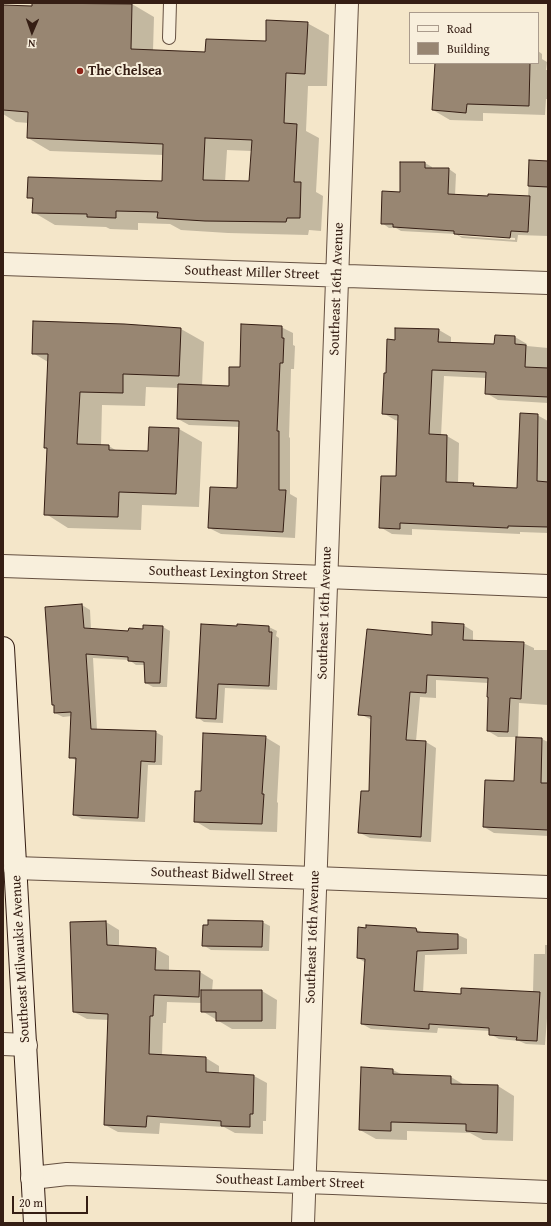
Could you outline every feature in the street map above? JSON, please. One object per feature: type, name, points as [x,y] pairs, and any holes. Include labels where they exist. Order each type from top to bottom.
[{"type":"street","name":"Southeast 16th Avenue","points":[[303,1223],[347,3]]},
{"type":"street","name":"Southeast Miller Street","points":[[3,264],[548,283]]},
{"type":"street","name":"Southeast Lexington Street","points":[[3,566],[548,586]]},
{"type":"street","name":"Southeast Milwaukie Avenue","points":[[3,648],[35,1223]]},
{"type":"street","name":"Southeast Bidwell Street","points":[[15,868],[548,887]]},
{"type":"street","points":[[3,1044],[26,1045]]},
{"type":"street","name":"Southeast Lambert Street","points":[[32,1178],[67,1174],[548,1192]]},
{"type":"lane","points":[[169,38],[170,3]]},
{"type":"building","points":[[32,3],[132,4],[131,49],[205,52],[206,39],[266,41],[266,20],[308,22],[305,74],[286,73],[284,123],[297,124],[294,182],[301,182],[300,218],[287,218],[286,222],[205,221],[157,218],[158,212],[116,211],[116,218],[87,217],[87,214],[32,213],[33,198],[27,198],[28,177],[162,181],[163,144],[27,138],[28,112],[3,110],[3,5],[32,6]],"holes":[[[205,138],[252,140],[249,181],[203,180]]]},
{"type":"building","points":[[435,64],[530,64],[529,106],[467,104],[466,113],[432,110]]},
{"type":"building","points":[[529,160],[548,161],[548,187],[528,186]]},
{"type":"building","points":[[400,162],[425,162],[425,168],[449,168],[448,194],[530,196],[528,232],[511,231],[510,238],[454,234],[454,231],[393,227],[393,224],[381,224],[382,191],[400,192]]},
{"type":"building","points":[[33,321],[124,324],[181,328],[179,376],[123,374],[123,393],[80,392],[77,444],[109,445],[109,450],[148,451],[149,427],[179,428],[176,494],[119,492],[118,517],[44,515],[47,448],[44,448],[48,354],[32,354]]},
{"type":"building","points":[[241,324],[282,326],[282,338],[284,338],[283,363],[280,363],[277,431],[279,431],[279,490],[286,490],[283,532],[208,528],[210,487],[237,488],[239,421],[177,419],[178,384],[229,386],[229,367],[240,367]]},
{"type":"building","points":[[395,328],[439,329],[438,342],[494,344],[495,335],[515,336],[515,344],[526,345],[525,367],[548,368],[548,397],[485,394],[486,372],[432,370],[429,434],[447,435],[446,482],[474,483],[473,486],[517,488],[520,413],[538,414],[537,481],[548,482],[548,527],[508,526],[508,528],[400,523],[400,529],[379,528],[381,476],[396,476],[398,415],[382,414],[384,373],[386,373],[387,339],[395,340]]},
{"type":"building","points":[[82,604],[84,628],[128,631],[129,628],[143,629],[143,625],[163,626],[160,683],[145,683],[144,662],[128,661],[128,657],[86,654],[91,729],[156,731],[155,762],[141,761],[138,818],[73,815],[76,758],[69,758],[71,712],[54,713],[54,705],[52,705],[45,607]]},
{"type":"building","points":[[432,622],[464,624],[463,640],[524,642],[521,699],[510,698],[508,732],[487,731],[488,678],[427,675],[426,693],[410,692],[406,740],[426,741],[421,837],[358,833],[361,791],[369,791],[371,716],[358,715],[367,629],[432,635]]},
{"type":"building","points":[[201,624],[269,626],[269,632],[272,632],[269,686],[218,684],[216,719],[196,718]]},
{"type":"building","points":[[203,733],[266,736],[262,794],[264,794],[262,824],[194,822],[195,791],[201,791]]},
{"type":"building","points":[[516,737],[542,738],[541,783],[548,783],[548,830],[483,827],[485,780],[514,781]]},
{"type":"building","points":[[208,920],[263,921],[262,947],[202,946],[203,925],[208,925]]},
{"type":"building","points":[[106,921],[107,945],[156,948],[155,970],[200,971],[199,997],[154,995],[153,1016],[150,1016],[149,1054],[206,1057],[206,1072],[254,1075],[253,1114],[250,1114],[250,1127],[221,1126],[221,1121],[147,1116],[146,1127],[104,1125],[108,1014],[73,1012],[70,922]]},
{"type":"building","points":[[366,925],[416,928],[417,932],[458,934],[458,949],[417,951],[414,991],[461,994],[461,988],[540,992],[537,1041],[516,1040],[517,1037],[489,1035],[489,1028],[429,1024],[429,1029],[361,1024],[365,959],[357,958],[358,927],[366,928]]},
{"type":"building","points":[[201,990],[262,990],[262,1021],[216,1021],[216,1012],[201,1012]]},
{"type":"building","points":[[361,1067],[393,1069],[393,1074],[451,1076],[451,1084],[498,1085],[497,1133],[466,1131],[466,1124],[391,1122],[391,1131],[359,1130]]},
{"type":"place","name":"The Chelsea","points":[[80,71]]}]
